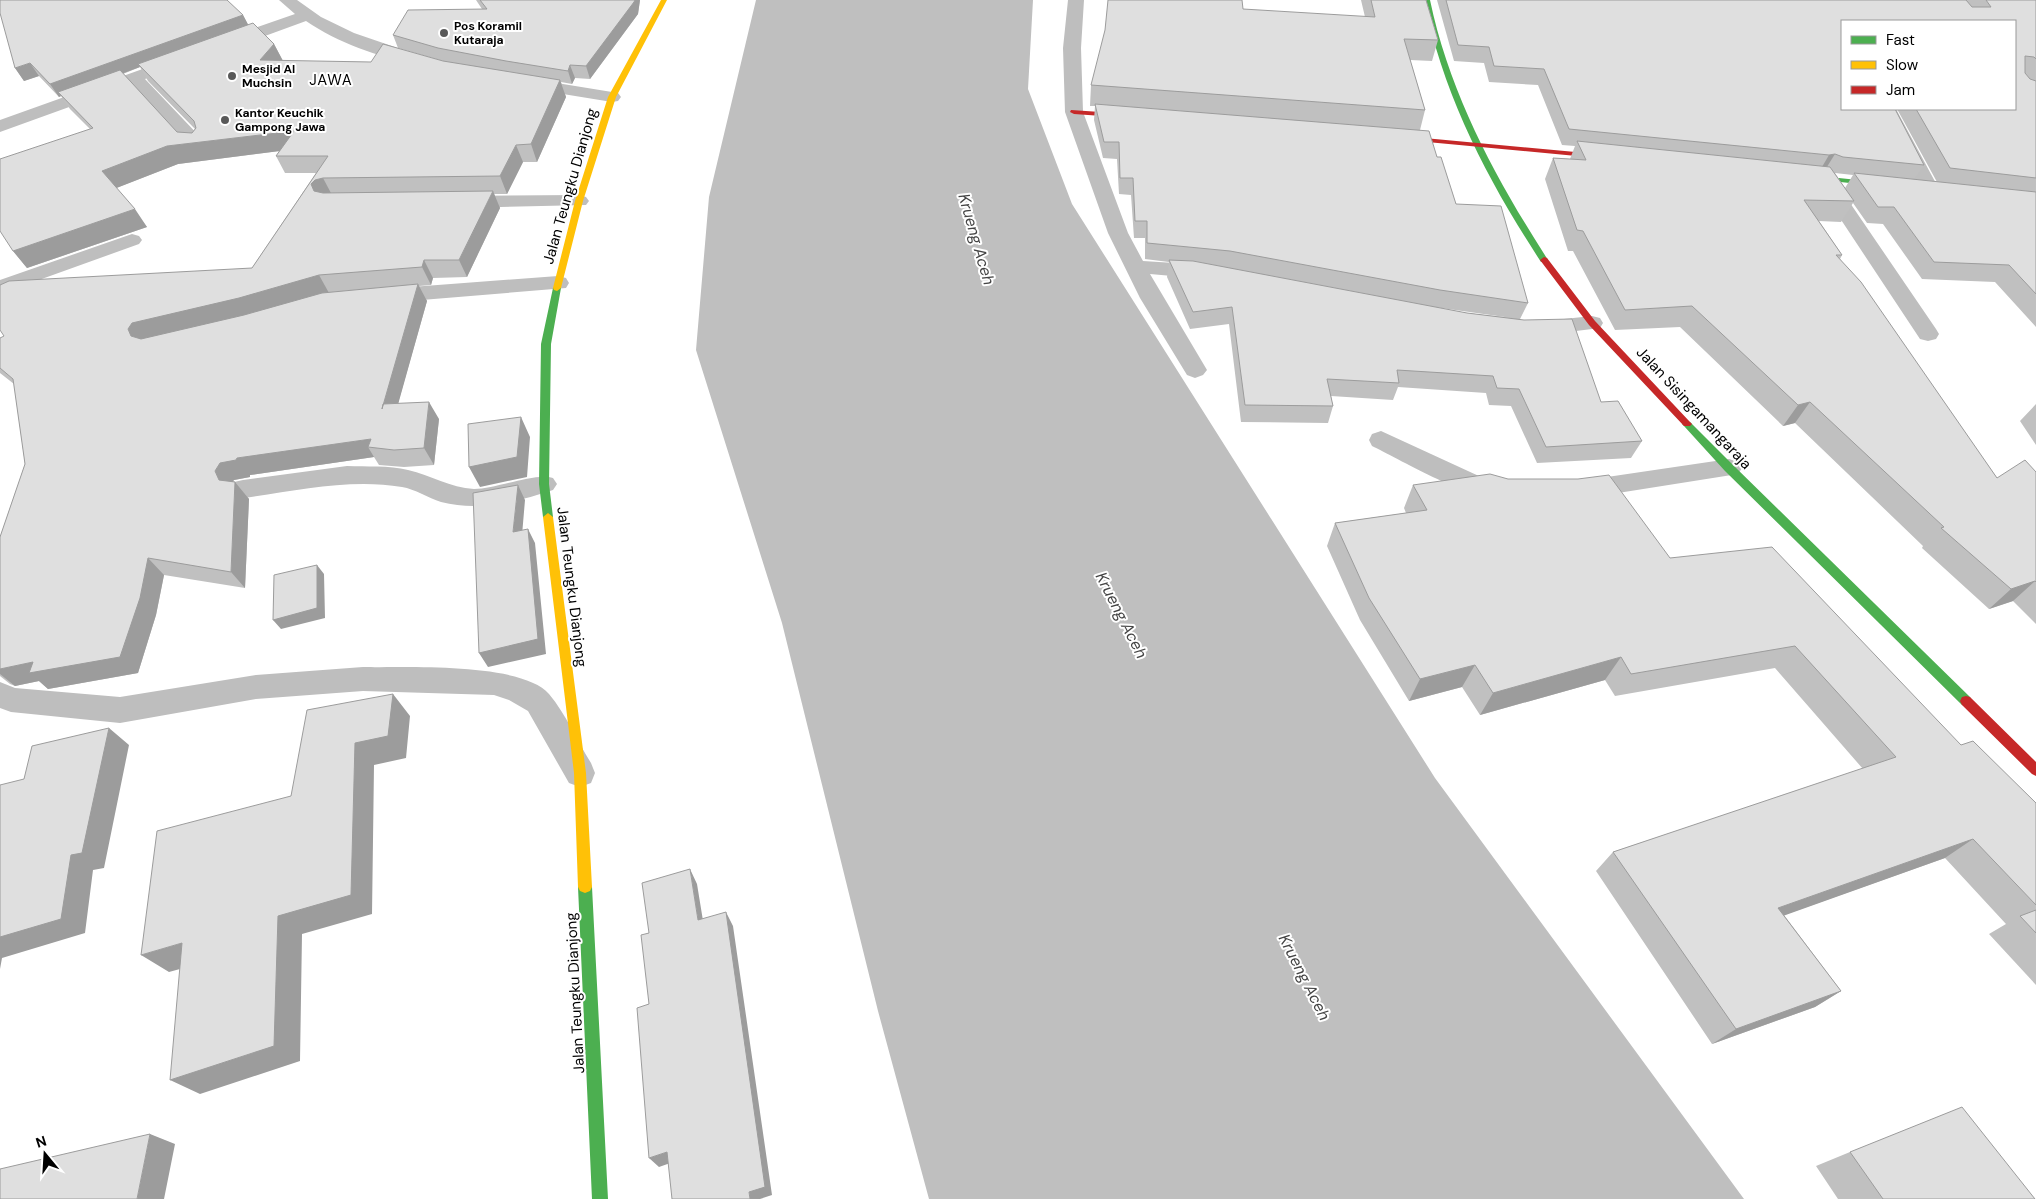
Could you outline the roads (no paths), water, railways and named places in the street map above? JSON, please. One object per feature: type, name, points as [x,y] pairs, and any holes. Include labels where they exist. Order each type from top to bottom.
[{"type":"street","points":[[287,0],[305,16],[352,40],[434,66]]},
{"type":"street","name":"Jalan Teungku Dianjong","points":[[600,1199],[580,773],[544,484],[546,344],[558,283],[579,201],[612,97],[664,0]]},
{"type":"street","points":[[1076,0],[1072,48],[1074,112],[1118,233],[1151,298],[1195,370]]},
{"type":"street","name":"Jalan Sisingamangaraja","points":[[1427,0],[1431,27],[1444,69],[1478,144],[1516,217],[1554,275],[1592,323],[1729,468],[2036,770]]},
{"type":"street","points":[[214,48],[305,16]]},
{"type":"street","points":[[0,126],[196,55]]},
{"type":"street","points":[[133,77],[196,144]]},
{"type":"street","points":[[508,80],[612,97]]},
{"type":"street","points":[[1888,110],[1934,189]]},
{"type":"street","points":[[1074,112],[1143,117]]},
{"type":"street","points":[[1380,136],[1616,158]]},
{"type":"street","points":[[1794,175],[1934,189]]},
{"type":"street","points":[[1824,178],[1928,334]]},
{"type":"street","points":[[440,202],[579,201]]},
{"type":"street","points":[[0,287],[132,240]]},
{"type":"street","points":[[1135,267],[1191,270],[1230,277]]},
{"type":"street","points":[[367,297],[558,283]]},
{"type":"street","points":[[1514,327],[1547,329],[1592,323]]},
{"type":"street","points":[[1381,440],[1472,484],[1496,492],[1516,492]]},
{"type":"street","points":[[1555,492],[1635,483],[1729,468]]},
{"type":"street","points":[[243,489],[347,475],[406,478],[443,493],[476,498],[521,491],[544,484]]},
{"type":"street","points":[[0,694],[11,700],[120,710],[256,687],[354,680],[446,680],[494,683],[518,690],[538,702],[580,773]]},
{"type":"water","name":"Krueng Aceh","points":[[756,0],[1033,0],[1028,89],[1072,204],[1435,778],[1744,1199],[929,1199],[878,1011],[782,623],[696,350],[709,197]]},
{"type":"place","name":"Pos Koramil Kutaraja","points":[[444,33]]},
{"type":"place","name":"Mesjid Al Muchsin","points":[[232,76]]},
{"type":"place","name":"Kantor Keuchik Gampong Jawa","points":[[225,120]]},
{"type":"district","name":"JAWA","points":[[331,80]]}]
